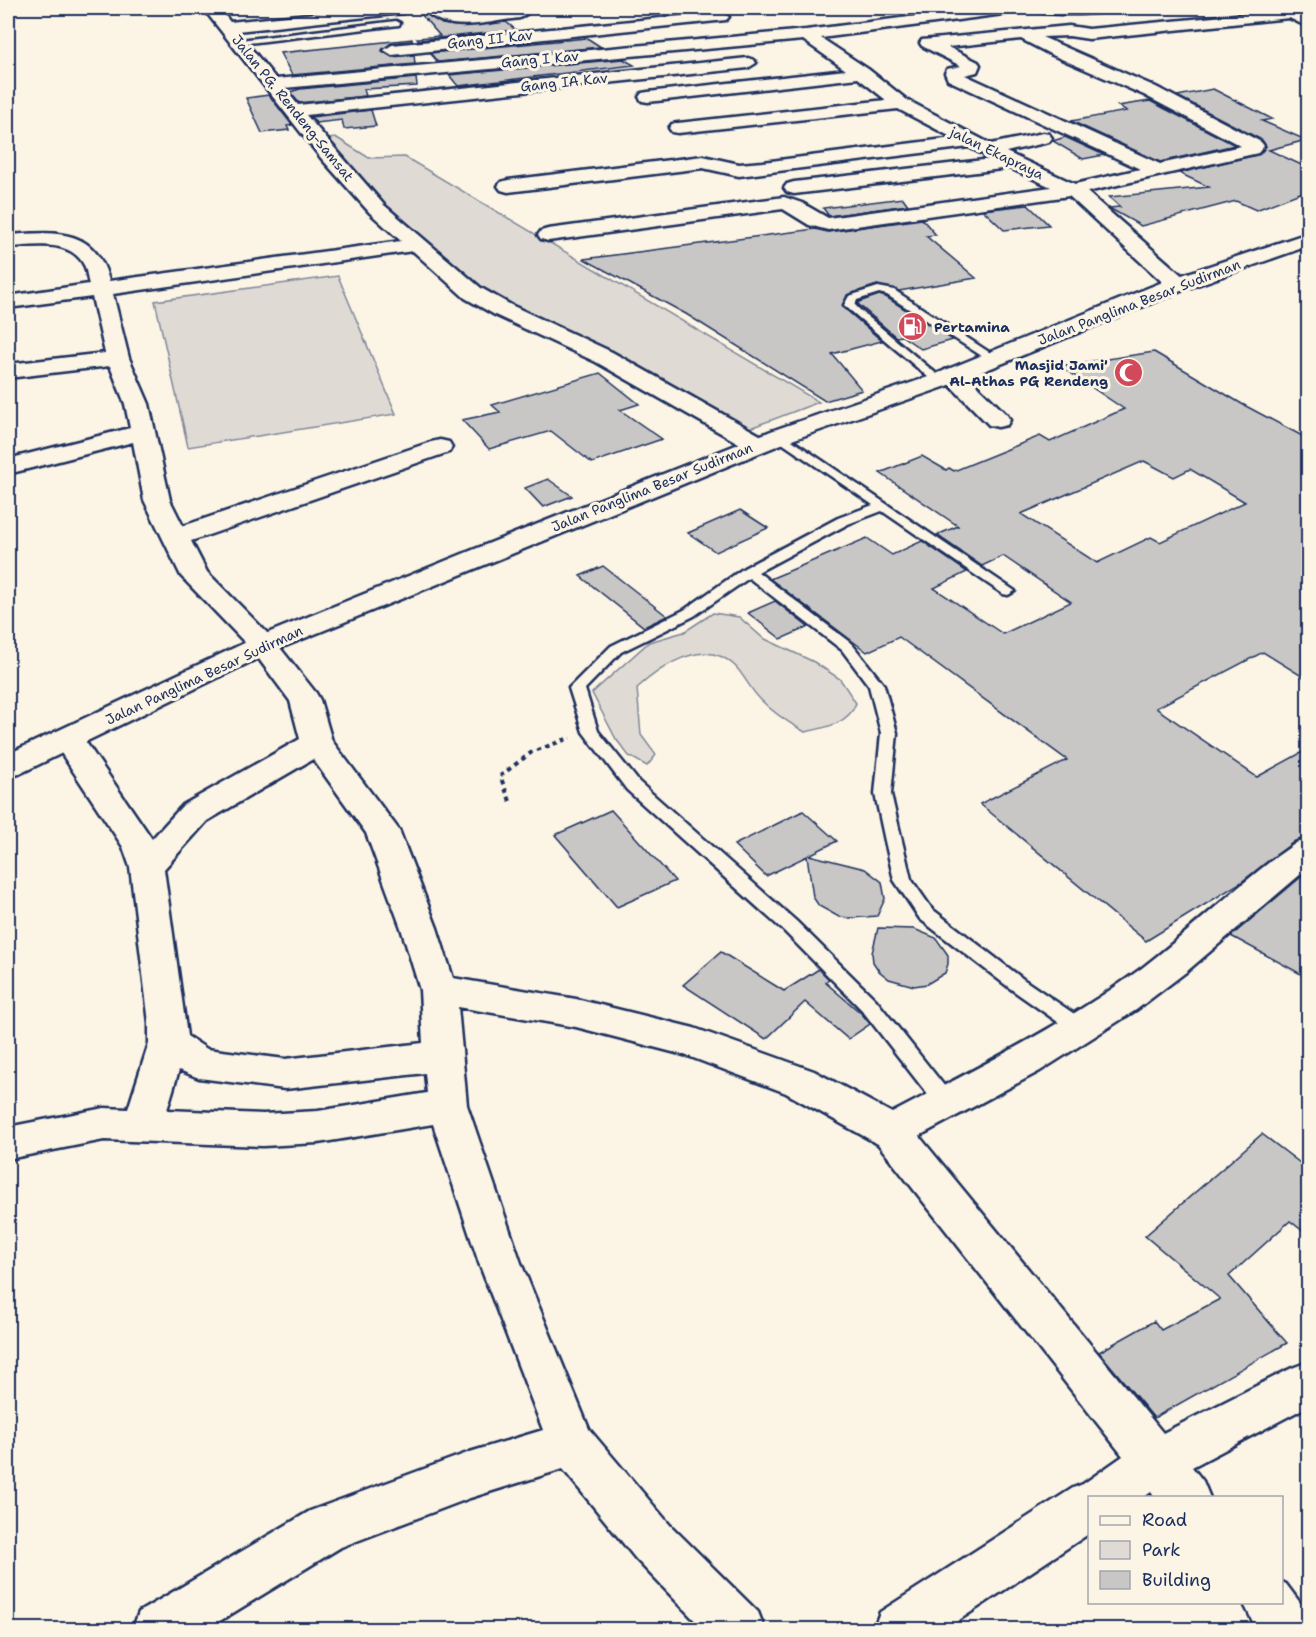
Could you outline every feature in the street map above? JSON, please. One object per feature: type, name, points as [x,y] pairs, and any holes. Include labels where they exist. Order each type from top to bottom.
[{"type":"street","points":[[219,17],[294,8]]},
{"type":"street","points":[[219,17],[403,8]]},
{"type":"street","points":[[431,8],[443,18],[449,19],[502,11],[540,11]]},
{"type":"street","name":"Gang I Kav","points":[[274,84],[749,41],[900,22],[975,9],[1011,8]]},
{"type":"street","points":[[1034,8],[1108,8]]},
{"type":"street","points":[[930,44],[1069,31],[1089,34],[1308,11]]},
{"type":"street","points":[[716,12],[749,41]]},
{"type":"street","name":"Gang II Kav","points":[[380,51],[716,12]]},
{"type":"street","name":"Jalan PG. Rendeng-Samsat","points":[[219,17],[328,154],[376,209],[473,293],[503,310],[604,357],[769,440]]},
{"type":"street","points":[[900,22],[930,44],[972,65],[971,68],[953,73],[954,76],[1157,170]]},
{"type":"street","points":[[548,235],[784,203],[792,205],[819,222],[828,224],[1073,190],[1252,149],[1255,146],[1150,91],[1056,51],[1023,34]]},
{"type":"street","name":"jalan Ekapraya","points":[[806,35],[862,73],[901,104],[1012,162],[1073,190],[1178,284]]},
{"type":"street","points":[[810,57],[833,55]]},
{"type":"street","name":"Gang IA Kav","points":[[296,111],[763,62]]},
{"type":"street","points":[[259,65],[281,63]]},
{"type":"street","points":[[648,97],[862,73]]},
{"type":"street","points":[[678,128],[901,104]]},
{"type":"street","points":[[989,150],[1042,138]]},
{"type":"street","points":[[508,186],[703,162],[739,170],[763,168],[972,141]]},
{"type":"street","points":[[794,188],[1012,162]]},
{"type":"street","points":[[8,241],[57,239],[76,245],[94,263],[118,358],[136,404],[157,500],[195,576],[262,645],[305,700],[317,743],[382,830],[419,928],[438,990],[441,1056],[447,1105],[500,1263],[572,1444],[653,1542],[740,1629]]},
{"type":"street","name":"Jalan Panglima Besar Sudirman","points":[[8,766],[262,645],[769,440],[946,378],[1178,284],[1308,239]]},
{"type":"street","points":[[8,302],[416,244]]},
{"type":"street","points":[[8,371],[118,358]]},
{"type":"street","points":[[946,378],[999,420]]},
{"type":"street","points":[[8,467],[142,432]]},
{"type":"street","points":[[176,537],[440,447]]},
{"type":"street","points":[[68,739],[139,845],[147,867],[168,1023],[168,1043],[142,1126]]},
{"type":"street","points":[[147,867],[195,813],[317,743]]},
{"type":"street","points":[[892,1132],[1082,1029],[1155,977],[1284,868],[1308,851]]},
{"type":"street","points":[[438,990],[576,1012],[694,1043],[800,1082],[892,1132],[1185,1496]]},
{"type":"street","points":[[168,1043],[199,1063],[285,1074],[441,1056]]},
{"type":"street","points":[[8,1143],[104,1124],[263,1130],[318,1127],[447,1105]]},
{"type":"street","points":[[1103,1496],[1158,1460],[1308,1383]]},
{"type":"street","points":[[157,1629],[327,1528],[470,1474],[572,1444]]},
{"type":"street","points":[[898,1629],[1088,1506]]},
{"type":"street","points":[[1270,1604],[1289,1629]]},
{"type":"lane","points":[[1287,13],[1308,25]]},
{"type":"lane","points":[[240,42],[396,23]]},
{"type":"lane","points":[[946,378],[857,313],[849,305],[853,298],[878,290],[891,292],[992,358]]},
{"type":"lane","points":[[769,440],[883,506],[1008,591]]},
{"type":"lane","points":[[883,506],[843,521],[749,571],[689,613],[616,649],[577,688],[591,732],[633,786],[790,926],[869,1005],[946,1103]]},
{"type":"lane","points":[[749,571],[847,647],[876,686],[889,733],[883,794],[893,841],[903,880],[927,914],[1017,984],[1082,1029]]},
{"type":"path","points":[[510,801],[500,776],[515,761],[546,744],[591,732]]},
{"type":"green space","points":[[337,138],[369,158],[405,157],[819,402],[737,433],[473,293],[317,140]]},
{"type":"green space","points":[[338,276],[396,414],[188,447],[155,301]]},
{"type":"green space","points":[[713,613],[739,617],[763,638],[814,662],[840,679],[856,703],[853,710],[835,724],[805,732],[765,704],[735,666],[723,657],[697,654],[671,663],[637,688],[641,735],[656,755],[647,766],[629,756],[616,739],[592,693],[649,642],[684,632]]},
{"type":"building","points":[[419,12],[424,12],[442,24],[455,26],[506,22],[516,30],[419,40],[417,38],[440,36]]},
{"type":"building","points":[[587,38],[601,47],[438,62],[430,53]]},
{"type":"building","points":[[412,39],[412,41],[391,43],[382,51],[392,57],[414,55],[415,64],[292,75],[280,53]]},
{"type":"building","points":[[623,59],[634,65],[458,86],[449,75]]},
{"type":"building","points":[[416,78],[417,86],[364,89],[366,96],[299,103],[290,92],[300,89]]},
{"type":"building","points":[[1213,89],[1272,119],[1262,121],[1306,140],[1269,150],[1308,168],[1308,190],[1256,210],[1236,201],[1141,226],[1109,208],[1120,207],[1109,197],[1209,187],[1179,173],[1260,154],[1266,146],[1262,140],[1177,96]]},
{"type":"building","points":[[269,95],[292,125],[287,126],[289,130],[262,133],[246,98]]},
{"type":"building","points":[[1150,101],[1235,145],[1160,162],[1071,121],[1127,111],[1118,106]]},
{"type":"building","points":[[371,110],[376,126],[344,129],[342,120],[316,123],[311,117]]},
{"type":"building","points":[[1065,137],[1104,155],[1083,159],[1053,141]]},
{"type":"building","points":[[903,198],[908,205],[829,216],[823,208]]},
{"type":"building","points":[[1028,205],[1049,225],[1004,230],[983,210]]},
{"type":"building","points":[[922,219],[936,235],[926,236],[976,278],[899,291],[877,285],[847,295],[843,307],[882,341],[832,354],[862,390],[825,401],[686,314],[584,259],[815,229],[828,232]]},
{"type":"building","points":[[879,295],[886,297],[953,340],[921,349],[902,336],[896,337],[858,304]]},
{"type":"building","points":[[1154,352],[1242,404],[1308,439],[1308,680],[1263,652],[1156,708],[1257,777],[1308,749],[1308,837],[1295,841],[1240,883],[1146,941],[980,804],[1067,760],[899,637],[867,652],[770,579],[867,538],[892,555],[922,541],[967,572],[934,588],[1003,634],[1071,602],[1003,556],[982,566],[937,535],[958,526],[880,473],[922,456],[946,470],[949,468],[954,471],[1040,436],[1050,442],[1124,409],[1060,366]],"holes":[[[1144,461],[1174,477],[1190,469],[1245,502],[1160,542],[1151,537],[1097,563],[1021,514]]]},
{"type":"building","points":[[600,373],[639,404],[620,410],[662,439],[592,463],[551,431],[489,449],[462,420],[500,412],[492,405]]},
{"type":"building","points":[[548,479],[572,496],[543,507],[525,488]]},
{"type":"building","points":[[740,510],[768,528],[716,552],[688,533]]},
{"type":"building","points":[[603,566],[667,616],[644,627],[580,576]]},
{"type":"building","points":[[775,601],[808,627],[781,639],[748,613]]},
{"type":"building","points":[[611,810],[675,881],[617,907],[555,835]]},
{"type":"building","points":[[803,811],[837,841],[809,855],[865,869],[882,882],[885,899],[877,916],[839,917],[819,906],[813,897],[807,856],[766,876],[734,845]]},
{"type":"building","points":[[1308,871],[1308,978],[1231,936]]},
{"type":"building","points":[[878,928],[914,929],[936,938],[948,955],[945,973],[927,984],[914,986],[889,979],[873,962],[872,953]]},
{"type":"building","points":[[721,952],[784,991],[819,969],[829,979],[825,982],[862,1014],[870,1024],[848,1039],[805,1002],[766,1039],[683,985]]},
{"type":"building","points":[[1262,1134],[1308,1169],[1308,1235],[1290,1221],[1229,1276],[1287,1343],[1154,1418],[1099,1352],[1154,1321],[1161,1330],[1220,1299],[1145,1236]]},
{"type":"place","name":"Pertamina","points":[[913,327]]},
{"type":"place","name":"Masjid Jami' Al-Athas PG Rendeng","points":[[1129,373]]}]
